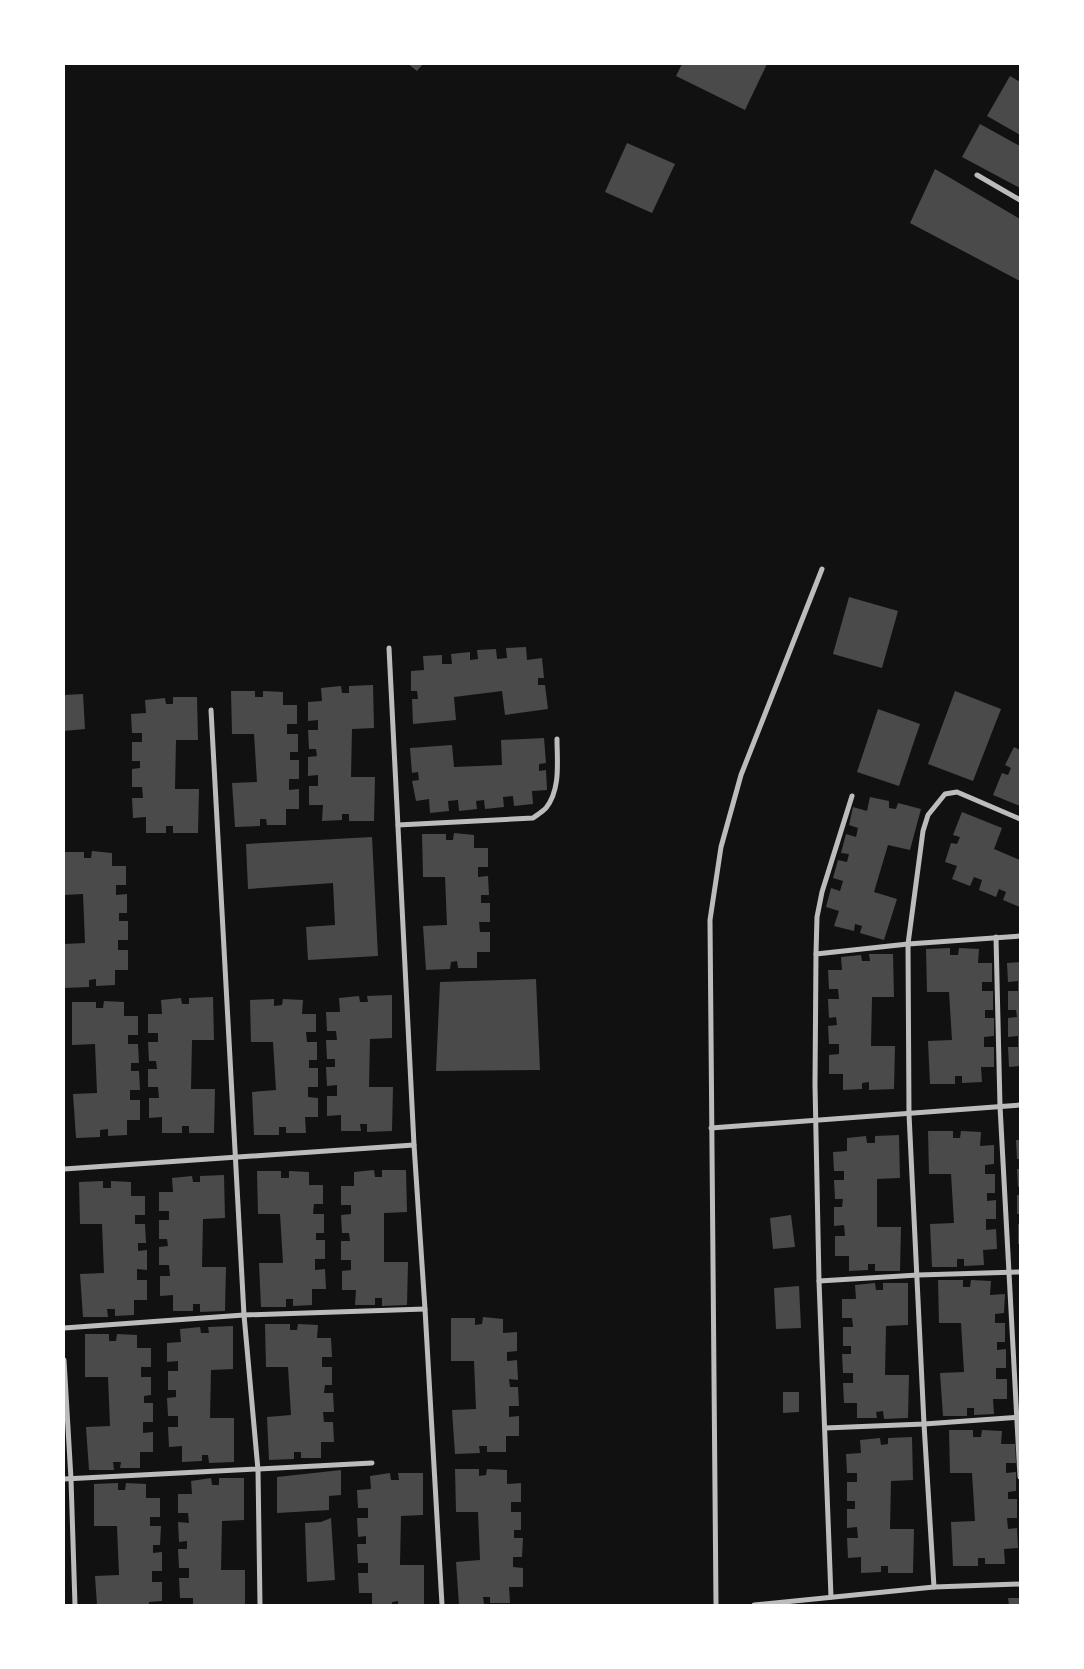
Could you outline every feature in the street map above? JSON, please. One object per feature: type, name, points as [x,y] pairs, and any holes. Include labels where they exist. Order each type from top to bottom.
[{"type":"street","points":[[977,175],[1020,200]]},
{"type":"street","points":[[716,1605],[710,920],[721,847],[741,775],[822,569]]},
{"type":"street","points":[[389,648],[414,1145],[442,1605]]},
{"type":"street","points":[[211,710],[244,1315],[258,1470],[260,1605]]},
{"type":"street","points":[[398,825],[533,818],[551,800],[557,784],[557,738]]},
{"type":"street","points":[[934,1587],[909,1114],[908,944],[923,831],[928,816],[945,794],[957,792],[1020,819]]},
{"type":"street","points":[[830,1597],[819,1281],[816,1120],[817,917],[822,892],[852,796]]},
{"type":"street","points":[[816,954],[908,944],[1020,936]]},
{"type":"street","points":[[996,937],[1000,1106],[1008,1273],[1019,1417],[1020,1477]]},
{"type":"street","points":[[711,1128],[1020,1105]]},
{"type":"street","points":[[64,1169],[414,1145]]},
{"type":"street","points":[[819,1281],[918,1274],[1020,1272]]},
{"type":"street","points":[[64,1328],[244,1315],[425,1308]]},
{"type":"street","points":[[64,1360],[71,1479],[75,1605]]},
{"type":"street","points":[[825,1428],[924,1424],[1019,1417]]},
{"type":"street","points":[[64,1479],[372,1463]]},
{"type":"street","points":[[754,1605],[934,1587],[1020,1584]]},
{"type":"building","points":[[408,64],[423,64],[417,71]]},
{"type":"building","points":[[682,64],[767,64],[745,110],[676,76]]},
{"type":"building","points":[[1010,76],[1020,82],[1020,135],[987,116]]},
{"type":"building","points":[[980,124],[1020,146],[1020,188],[962,157]]},
{"type":"building","points":[[627,143],[675,164],[652,213],[605,192]]},
{"type":"building","points":[[935,169],[1020,219],[1020,281],[910,223]]},
{"type":"building","points":[[849,597],[898,611],[882,668],[833,654]]},
{"type":"building","points":[[526,647],[527,660],[542,658],[544,678],[538,678],[538,685],[545,685],[548,709],[505,715],[502,691],[454,697],[456,720],[413,724],[412,699],[418,699],[417,691],[411,691],[411,671],[424,670],[423,656],[442,655],[442,664],[452,664],[451,654],[470,652],[470,660],[478,659],[477,650],[496,649],[497,659],[507,658],[506,648]]},
{"type":"building","points":[[373,685],[374,728],[352,729],[351,777],[375,777],[374,821],[349,821],[349,814],[342,814],[342,820],[322,821],[323,805],[309,805],[309,786],[318,786],[318,775],[308,776],[308,757],[317,756],[316,749],[309,749],[308,730],[318,730],[318,720],[308,721],[308,702],[322,701],[321,688],[341,686],[342,693],[349,693],[349,686]]},
{"type":"building","points":[[231,691],[255,691],[255,697],[263,697],[263,691],[283,692],[283,705],[297,705],[297,724],[287,724],[287,734],[298,734],[298,752],[290,752],[290,760],[299,760],[299,779],[289,779],[289,790],[299,789],[299,809],[286,809],[286,825],[267,825],[266,819],[260,819],[260,826],[235,827],[232,783],[257,782],[254,734],[232,734]]},
{"type":"building","points":[[955,691],[1001,709],[973,781],[928,764]]},
{"type":"building","points":[[83,694],[85,729],[64,731],[64,695]]},
{"type":"building","points":[[173,697],[197,697],[198,740],[176,740],[175,789],[199,789],[198,833],[173,833],[173,826],[166,826],[166,833],[146,833],[146,817],[133,818],[132,798],[143,798],[142,787],[132,787],[132,769],[140,768],[140,761],[132,761],[132,742],[142,742],[142,733],[132,733],[131,714],[146,713],[145,700],[165,698],[166,704],[173,704]]},
{"type":"building","points":[[878,709],[920,724],[899,786],[857,772]]},
{"type":"building","points":[[544,738],[546,763],[539,764],[539,771],[546,770],[547,790],[532,791],[533,804],[514,806],[513,796],[503,797],[504,807],[485,809],[484,800],[476,801],[477,809],[459,811],[458,800],[448,801],[449,811],[430,813],[429,799],[416,801],[412,781],[419,780],[418,772],[412,773],[410,748],[452,745],[454,767],[502,765],[501,740]]},
{"type":"building","points":[[1014,747],[1020,750],[1020,806],[993,795],[1002,773],[1008,775],[1011,768],[1005,765]]},
{"type":"building","points":[[870,797],[889,801],[889,808],[896,809],[898,803],[921,809],[910,850],[888,845],[874,892],[897,899],[884,940],[860,933],[862,926],[855,924],[854,931],[834,926],[839,911],[826,907],[831,888],[840,891],[843,881],[833,878],[838,860],[847,862],[849,854],[841,853],[846,834],[856,837],[858,828],[849,825],[853,807],[867,811]]},
{"type":"building","points":[[962,812],[1002,828],[994,849],[1020,860],[1020,907],[1003,900],[1006,892],[999,889],[996,897],[979,890],[982,880],[974,877],[970,886],[952,879],[957,866],[945,862],[951,843],[957,844],[960,837],[953,835]]},
{"type":"building","points":[[454,833],[474,835],[474,848],[488,848],[488,867],[478,867],[478,877],[488,876],[489,895],[481,895],[481,903],[490,903],[490,922],[479,922],[480,932],[490,932],[490,952],[477,952],[477,968],[458,968],[457,961],[451,962],[450,969],[426,970],[423,926],[447,925],[445,877],[423,877],[422,834],[446,834],[446,840],[453,840]]},
{"type":"building","points":[[372,837],[378,956],[308,960],[306,927],[335,925],[333,883],[248,889],[246,844]]},
{"type":"building","points":[[92,851],[112,853],[112,866],[126,866],[126,885],[116,885],[116,895],[127,894],[127,913],[119,913],[119,921],[128,921],[128,940],[118,940],[118,950],[128,950],[128,970],[115,970],[115,985],[96,986],[96,979],[89,980],[89,987],[64,988],[64,944],[85,943],[83,894],[64,895],[64,852],[84,852],[84,858],[91,858]]},
{"type":"building","points":[[950,948],[950,955],[958,955],[959,948],[979,949],[978,963],[992,963],[992,982],[982,982],[982,991],[993,991],[993,1010],[985,1010],[985,1018],[994,1018],[994,1036],[984,1037],[984,1047],[994,1047],[994,1067],[981,1067],[982,1082],[962,1083],[962,1076],[955,1076],[955,1084],[930,1084],[928,1041],[952,1040],[949,992],[927,992],[926,949]]},
{"type":"building","points":[[869,954],[893,954],[894,997],[872,997],[871,1046],[895,1046],[894,1089],[869,1090],[869,1082],[862,1083],[862,1089],[843,1090],[843,1074],[829,1074],[829,1055],[839,1054],[839,1044],[829,1044],[828,1026],[837,1025],[836,1017],[829,1018],[828,999],[839,999],[838,989],[829,989],[828,970],[842,970],[841,957],[861,955],[862,961],[870,961]]},
{"type":"building","points":[[1020,962],[1020,1066],[1009,1067],[1008,1047],[1018,1047],[1018,1036],[1008,1037],[1008,1018],[1017,1017],[1016,1010],[1008,1010],[1008,991],[1018,991],[1018,981],[1008,982],[1007,963]]},
{"type":"building","points":[[536,979],[540,1070],[436,1071],[440,982]]},
{"type":"building","points":[[392,995],[392,1038],[370,1039],[369,1087],[393,1087],[392,1131],[367,1132],[367,1124],[360,1124],[361,1131],[341,1131],[341,1115],[327,1116],[327,1096],[337,1096],[337,1085],[327,1086],[326,1067],[335,1067],[335,1059],[327,1059],[326,1040],[337,1040],[336,1031],[327,1031],[326,1012],[340,1012],[339,998],[359,996],[360,1002],[368,1002],[367,996]]},
{"type":"building","points":[[213,997],[214,1040],[192,1040],[191,1089],[215,1089],[214,1133],[189,1133],[189,1126],[182,1126],[182,1133],[162,1133],[162,1117],[149,1118],[149,1098],[159,1098],[158,1087],[148,1087],[148,1069],[157,1069],[156,1061],[149,1061],[148,1042],[158,1042],[158,1033],[148,1033],[148,1014],[162,1014],[161,1000],[181,998],[182,1004],[189,1004],[189,998]]},
{"type":"building","points":[[274,999],[274,1006],[282,1005],[283,999],[303,1000],[302,1014],[316,1014],[316,1032],[306,1032],[307,1042],[317,1042],[317,1060],[309,1060],[309,1068],[318,1068],[318,1087],[308,1087],[308,1097],[318,1098],[318,1117],[305,1117],[306,1133],[286,1133],[286,1127],[279,1127],[279,1135],[254,1135],[252,1092],[276,1090],[273,1042],[251,1042],[250,1000]]},
{"type":"building","points":[[104,1001],[124,1002],[124,1016],[138,1016],[138,1035],[128,1035],[128,1044],[138,1044],[139,1063],[131,1063],[131,1071],[139,1071],[140,1090],[130,1090],[130,1100],[140,1100],[140,1120],[127,1120],[127,1135],[108,1136],[108,1129],[100,1130],[100,1137],[76,1138],[73,1094],[97,1093],[95,1044],[72,1045],[72,1002],[96,1002],[96,1008],[103,1008]]},
{"type":"building","points":[[928,1131],[953,1131],[953,1138],[960,1138],[961,1131],[981,1132],[980,1146],[994,1145],[994,1164],[985,1165],[985,1174],[995,1174],[995,1193],[987,1193],[987,1201],[996,1200],[996,1219],[986,1219],[986,1230],[996,1229],[997,1249],[983,1250],[984,1265],[964,1266],[964,1259],[957,1259],[957,1267],[932,1267],[930,1224],[954,1223],[951,1174],[929,1174]]},
{"type":"building","points":[[899,1135],[900,1178],[877,1179],[877,1227],[901,1227],[900,1271],[875,1271],[875,1264],[868,1264],[868,1270],[849,1271],[849,1256],[835,1256],[835,1236],[845,1236],[844,1225],[834,1226],[834,1207],[842,1207],[843,1199],[835,1199],[834,1180],[844,1180],[844,1171],[834,1171],[833,1152],[847,1151],[847,1138],[866,1136],[867,1143],[875,1143],[875,1136]]},
{"type":"building","points":[[1016,1140],[1020,1140],[1020,1159],[1017,1159]]},
{"type":"building","points":[[1017,1169],[1020,1169],[1020,1187],[1018,1187]]},
{"type":"building","points":[[374,1170],[375,1177],[382,1177],[382,1170],[406,1170],[407,1212],[384,1213],[384,1262],[408,1262],[407,1305],[382,1306],[382,1298],[375,1298],[375,1305],[355,1305],[356,1290],[342,1290],[342,1271],[351,1270],[351,1260],[341,1260],[341,1241],[350,1241],[349,1233],[342,1233],[341,1215],[351,1214],[351,1205],[341,1205],[341,1186],[354,1186],[354,1172]]},
{"type":"building","points":[[257,1171],[281,1171],[281,1178],[289,1178],[289,1171],[309,1172],[309,1185],[323,1185],[323,1204],[314,1204],[313,1214],[324,1214],[324,1233],[316,1233],[316,1240],[325,1240],[325,1259],[315,1259],[315,1270],[325,1269],[326,1289],[312,1289],[312,1305],[293,1306],[293,1299],[286,1299],[286,1307],[261,1307],[259,1263],[283,1263],[280,1214],[258,1214]]},
{"type":"building","points":[[224,1175],[225,1218],[203,1219],[202,1267],[226,1267],[225,1311],[200,1312],[200,1304],[193,1304],[193,1311],[173,1311],[173,1295],[160,1296],[160,1276],[170,1276],[169,1265],[159,1265],[159,1247],[168,1246],[167,1239],[159,1239],[159,1220],[169,1220],[169,1211],[159,1211],[159,1192],[173,1192],[172,1178],[192,1176],[193,1182],[200,1182],[200,1176]]},
{"type":"building","points":[[103,1181],[103,1188],[111,1188],[111,1181],[131,1182],[131,1196],[145,1196],[145,1215],[135,1215],[135,1224],[145,1224],[146,1243],[138,1243],[138,1251],[147,1250],[147,1270],[137,1269],[137,1280],[147,1280],[147,1300],[134,1300],[134,1315],[115,1316],[115,1309],[107,1309],[108,1317],[83,1317],[80,1274],[104,1273],[102,1224],[80,1224],[79,1182]]},
{"type":"building","points":[[1017,1195],[1020,1195],[1020,1214],[1017,1214]]},
{"type":"building","points":[[791,1215],[795,1247],[773,1249],[770,1218]]},
{"type":"building","points":[[1018,1224],[1020,1224],[1020,1244],[1018,1244]]},
{"type":"building","points":[[938,1280],[963,1280],[963,1287],[970,1287],[971,1280],[991,1281],[990,1295],[1005,1294],[1004,1313],[995,1314],[995,1323],[1005,1323],[1005,1342],[997,1342],[997,1350],[1006,1349],[1006,1368],[996,1368],[996,1379],[1007,1379],[1007,1399],[993,1399],[994,1414],[974,1415],[974,1408],[967,1408],[967,1416],[943,1416],[940,1373],[964,1372],[961,1323],[939,1323]]},
{"type":"building","points":[[875,1283],[876,1290],[883,1290],[883,1283],[908,1283],[908,1325],[886,1326],[885,1375],[909,1375],[908,1418],[884,1419],[883,1411],[876,1412],[877,1418],[857,1418],[857,1403],[844,1403],[843,1383],[853,1383],[853,1373],[843,1373],[842,1354],[851,1354],[851,1346],[843,1346],[843,1327],[853,1327],[852,1318],[842,1318],[842,1299],[856,1299],[855,1285]]},
{"type":"building","points":[[799,1286],[801,1328],[776,1329],[774,1288]]},
{"type":"building","points":[[483,1317],[503,1319],[503,1333],[517,1332],[517,1351],[507,1352],[507,1361],[517,1360],[518,1380],[509,1379],[510,1387],[518,1387],[519,1406],[509,1406],[509,1417],[519,1416],[519,1436],[506,1436],[506,1452],[487,1452],[487,1446],[479,1446],[480,1453],[455,1454],[452,1410],[476,1409],[474,1361],[451,1361],[451,1318],[475,1318],[475,1325],[482,1324]]},
{"type":"building","points":[[265,1324],[290,1324],[290,1330],[297,1330],[298,1324],[318,1325],[317,1338],[331,1338],[332,1357],[322,1357],[322,1367],[332,1367],[332,1385],[325,1385],[324,1393],[333,1393],[334,1412],[323,1412],[324,1422],[333,1422],[334,1442],[321,1442],[321,1458],[301,1458],[301,1452],[294,1452],[294,1459],[269,1460],[267,1417],[291,1415],[288,1367],[266,1367]]},
{"type":"building","points":[[233,1326],[233,1369],[211,1370],[210,1418],[234,1418],[234,1462],[209,1463],[208,1455],[202,1455],[202,1461],[182,1462],[182,1446],[169,1447],[168,1427],[178,1427],[178,1416],[168,1416],[167,1398],[176,1397],[176,1390],[168,1390],[168,1371],[178,1371],[178,1361],[167,1362],[167,1343],[181,1342],[180,1329],[200,1327],[201,1333],[209,1333],[208,1327]]},
{"type":"building","points":[[85,1334],[109,1334],[109,1341],[116,1341],[117,1334],[137,1335],[137,1348],[151,1348],[151,1367],[141,1367],[141,1377],[151,1377],[151,1395],[144,1396],[144,1403],[153,1403],[153,1422],[143,1422],[143,1433],[153,1432],[153,1452],[140,1452],[140,1468],[120,1468],[121,1462],[113,1462],[114,1470],[89,1470],[86,1427],[110,1426],[108,1377],[85,1377]]},
{"type":"building","points":[[783,1392],[799,1392],[799,1412],[783,1413]]},
{"type":"building","points":[[949,1430],[973,1430],[973,1437],[981,1437],[982,1430],[1002,1431],[1001,1444],[1015,1444],[1016,1463],[1006,1463],[1006,1473],[1016,1472],[1016,1491],[1008,1492],[1008,1499],[1017,1499],[1017,1518],[1007,1518],[1008,1529],[1017,1528],[1018,1548],[1004,1549],[1005,1564],[985,1564],[985,1558],[978,1558],[978,1566],[953,1566],[951,1522],[975,1521],[972,1473],[950,1473]]},
{"type":"building","points":[[912,1437],[913,1480],[891,1481],[890,1529],[914,1529],[913,1573],[888,1573],[888,1566],[881,1566],[881,1572],[861,1573],[861,1557],[848,1558],[847,1538],[858,1538],[857,1527],[847,1528],[847,1509],[855,1509],[855,1501],[847,1501],[847,1482],[857,1482],[857,1473],[847,1473],[846,1454],[861,1453],[860,1440],[880,1438],[881,1445],[888,1444],[888,1438]]},
{"type":"building","points":[[455,1469],[479,1469],[479,1476],[486,1475],[487,1469],[507,1470],[507,1484],[521,1483],[521,1502],[511,1502],[511,1512],[521,1512],[521,1530],[514,1530],[514,1538],[523,1538],[522,1557],[513,1557],[513,1567],[523,1568],[523,1587],[509,1587],[510,1603],[490,1603],[490,1597],[483,1597],[484,1604],[459,1605],[456,1562],[480,1560],[478,1512],[456,1512]]},
{"type":"building","points":[[341,1470],[341,1495],[329,1496],[329,1510],[277,1513],[277,1477]]},
{"type":"building","points":[[390,1473],[391,1480],[399,1480],[398,1473],[423,1473],[423,1515],[401,1516],[400,1565],[424,1565],[424,1605],[398,1605],[398,1601],[392,1602],[392,1605],[372,1605],[372,1593],[359,1593],[358,1573],[368,1573],[368,1563],[358,1563],[357,1544],[366,1544],[366,1536],[358,1537],[357,1518],[368,1518],[368,1508],[358,1508],[357,1490],[371,1489],[370,1476]]},
{"type":"building","points":[[211,1478],[212,1485],[219,1485],[219,1478],[244,1478],[244,1520],[222,1521],[221,1570],[245,1570],[245,1605],[193,1605],[193,1598],[180,1598],[179,1578],[189,1578],[189,1568],[179,1568],[178,1549],[187,1549],[187,1541],[179,1542],[178,1522],[189,1523],[188,1513],[178,1513],[178,1494],[192,1494],[191,1481]]},
{"type":"building","points":[[118,1483],[118,1490],[125,1490],[126,1483],[146,1484],[146,1498],[160,1498],[160,1517],[150,1517],[150,1526],[161,1526],[160,1545],[153,1545],[153,1553],[162,1552],[162,1571],[152,1571],[152,1582],[162,1582],[162,1601],[149,1602],[149,1605],[97,1605],[95,1576],[119,1575],[117,1526],[94,1526],[94,1484]]},
{"type":"building","points":[[331,1518],[335,1580],[307,1582],[305,1523],[321,1522]]},
{"type":"building","points":[[1008,1598],[1020,1598],[1020,1605],[1009,1605]]}]
